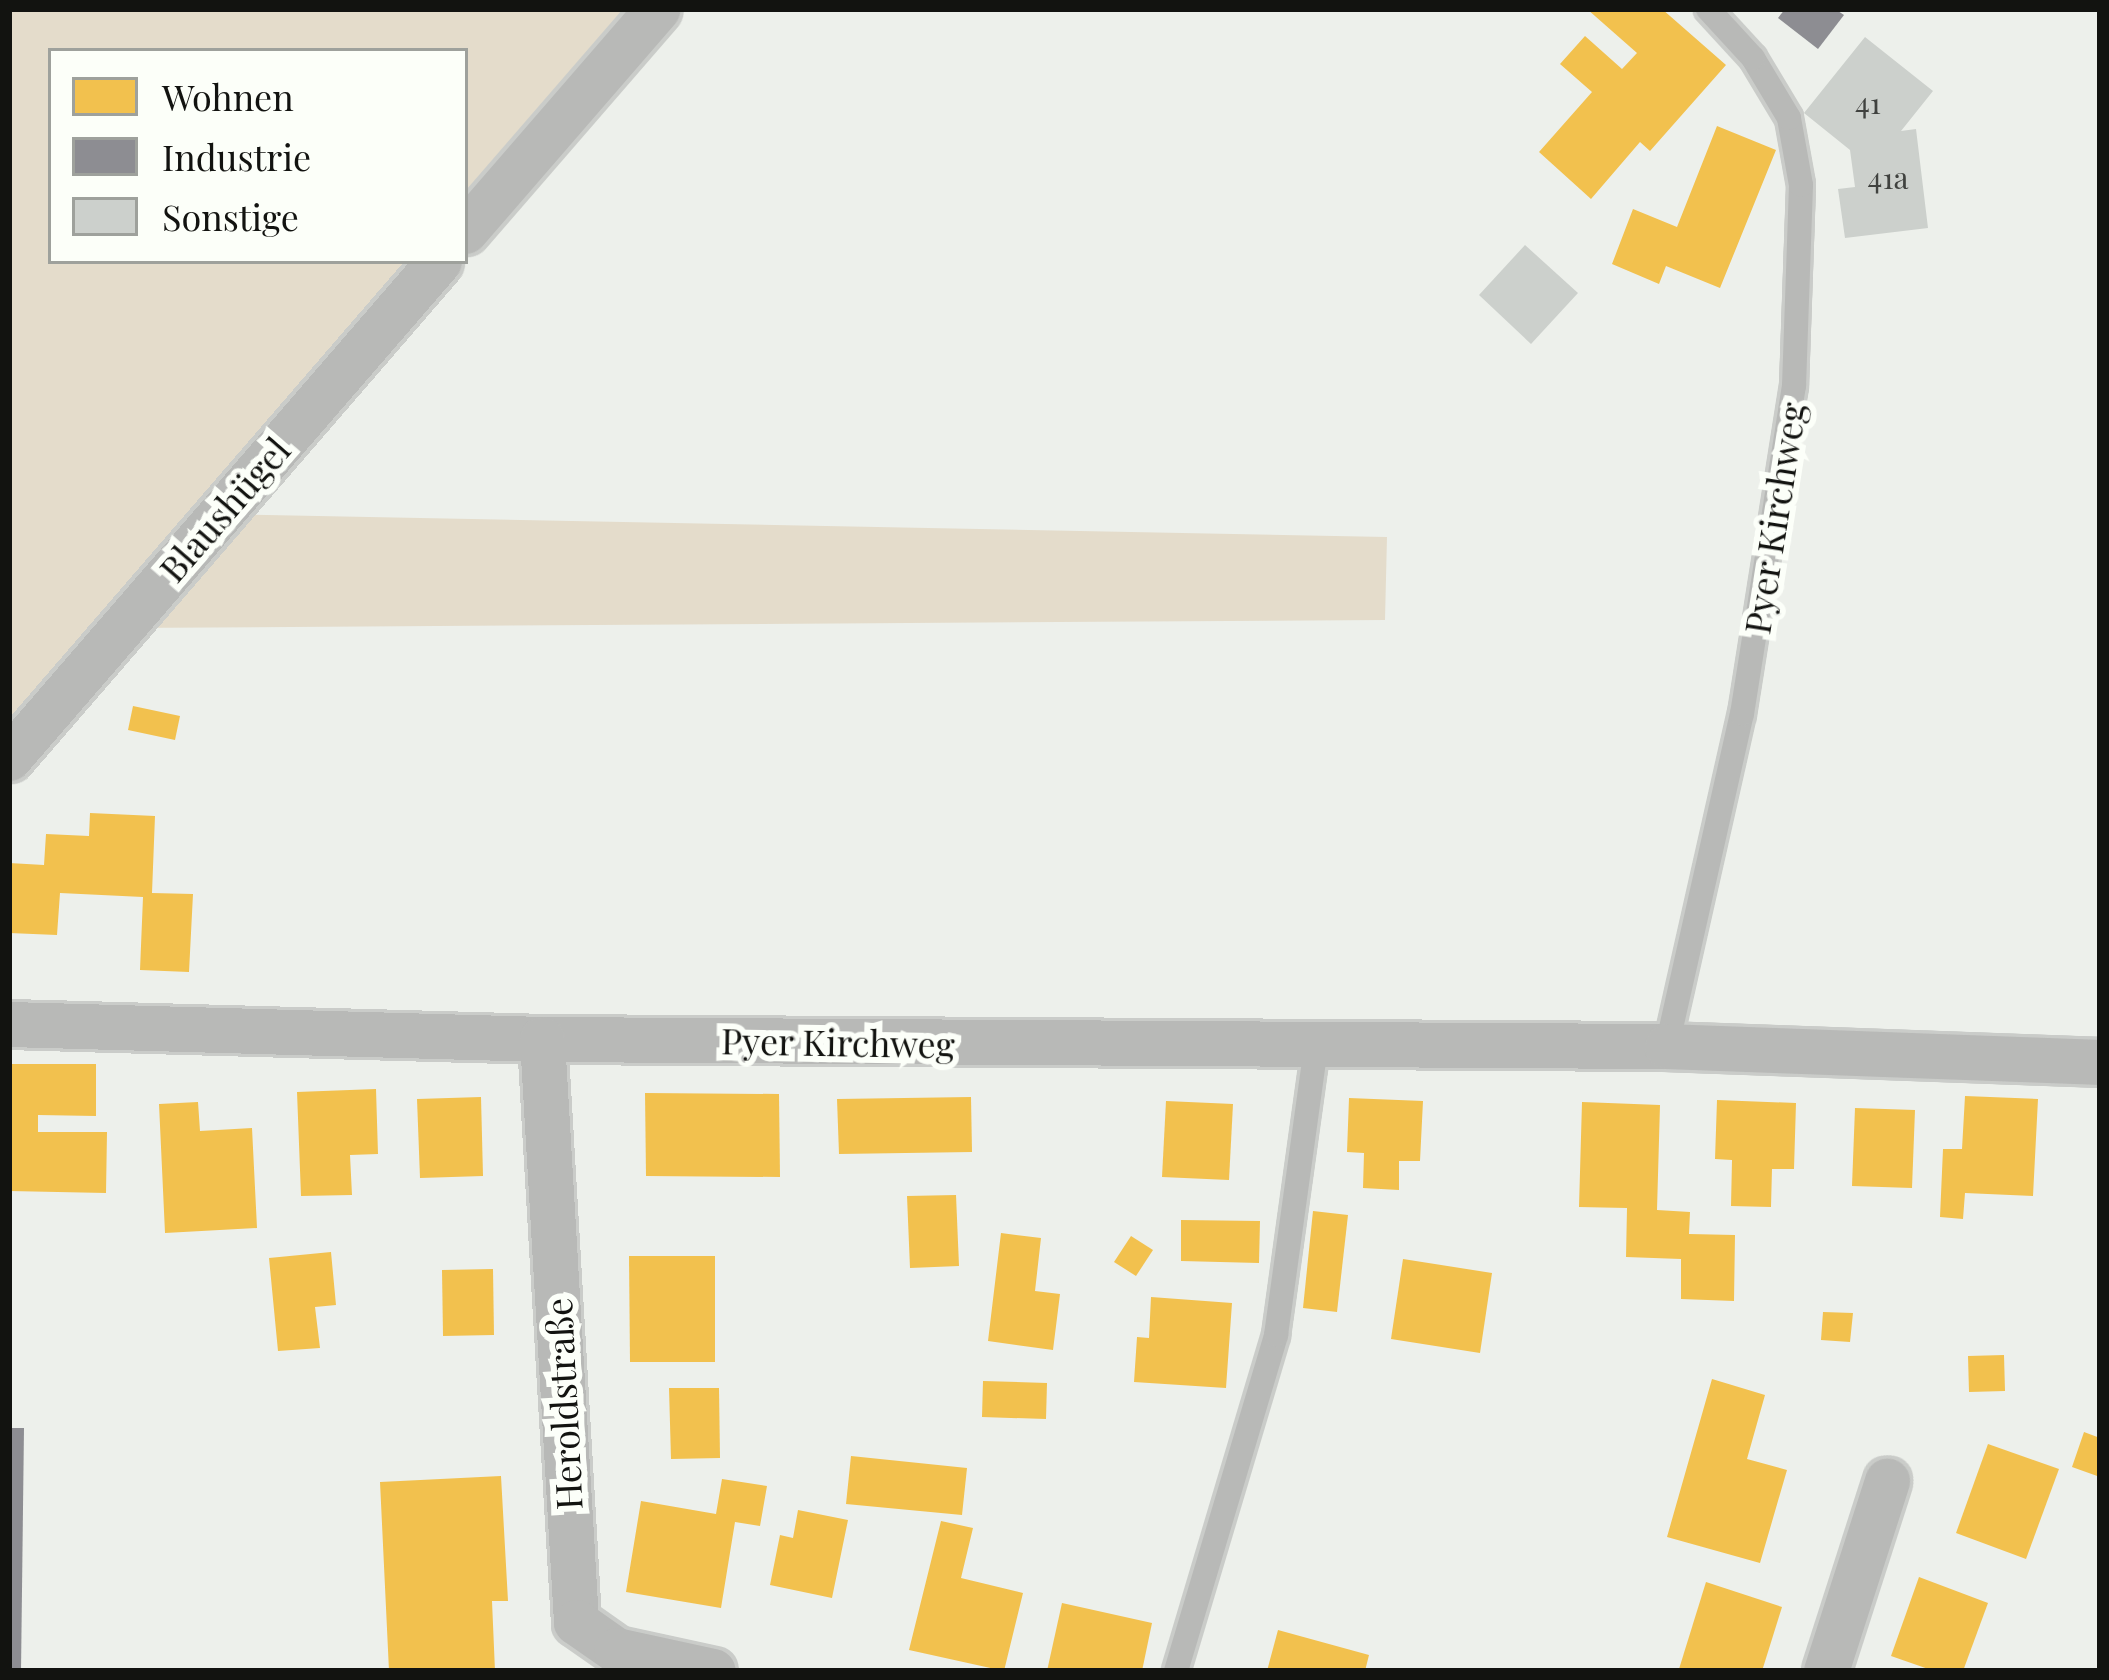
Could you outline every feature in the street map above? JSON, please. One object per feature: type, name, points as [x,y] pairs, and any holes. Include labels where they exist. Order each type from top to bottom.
[{"type":"street","points":[[468,227],[656,9]]},
{"type":"street","name":"Blaushügel","points":[[9,758],[436,264]]},
{"type":"street","name":"Pyer Kirchweg","points":[[9,1024],[542,1039],[1667,1046],[2100,1062]]},
{"type":"street","name":"Heroldstraße","points":[[542,1039],[576,1622],[616,1650],[713,1671]]},
{"type":"street","points":[[1826,1671],[1887,1481]]},
{"type":"lane","name":"Pyer Kirchweg","points":[[1667,1046],[1742,714],[1795,386],[1801,184],[1789,118],[1753,58],[1708,9]]},
{"type":"lane","points":[[1176,1671],[1276,1335],[1316,1046]]},
{"type":"shaded area","points":[[9,9],[656,9],[468,227],[468,48],[48,48],[48,264],[436,264],[221,514],[1387,537],[1385,620],[122,628],[9,758]]},
{"type":"building: Wohnen","points":[[1587,9],[1662,9],[1726,65],[1650,151],[1640,142],[1591,199],[1539,152],[1592,92],[1560,64],[1585,36],[1622,69],[1637,53]]},
{"type":"building: Wohnen","points":[[1717,126],[1776,150],[1720,288],[1666,266],[1659,284],[1612,264],[1633,209],[1677,227]]},
{"type":"building: Wohnen","points":[[133,706],[180,716],[175,740],[128,730]]},
{"type":"building: Wohnen","points":[[90,813],[155,816],[152,893],[193,894],[189,972],[140,970],[143,897],[60,893],[57,935],[9,933],[9,863],[44,865],[46,834],[89,836]]},
{"type":"building: Wohnen","points":[[9,1064],[96,1064],[96,1116],[38,1115],[38,1132],[107,1132],[106,1193],[9,1191]]},
{"type":"building: Wohnen","points":[[376,1089],[378,1154],[350,1155],[352,1195],[301,1196],[297,1092]]},
{"type":"building: Wohnen","points":[[645,1093],[779,1094],[780,1177],[646,1176]]},
{"type":"building: Wohnen","points":[[1965,1096],[2038,1099],[2033,1196],[1965,1193],[1963,1219],[1940,1217],[1943,1149],[1962,1149]]},
{"type":"building: Wohnen","points":[[481,1097],[483,1176],[420,1178],[417,1099]]},
{"type":"building: Wohnen","points":[[971,1097],[972,1152],[839,1154],[837,1099]]},
{"type":"building: Wohnen","points":[[1349,1098],[1423,1101],[1420,1161],[1399,1161],[1399,1190],[1363,1188],[1364,1153],[1347,1152]]},
{"type":"building: Wohnen","points":[[1717,1100],[1796,1103],[1794,1169],[1772,1169],[1771,1207],[1731,1206],[1732,1160],[1715,1159]]},
{"type":"building: Wohnen","points":[[1166,1101],[1233,1104],[1229,1180],[1162,1177]]},
{"type":"building: Wohnen","points":[[198,1102],[200,1131],[252,1128],[257,1228],[165,1233],[159,1104]]},
{"type":"building: Wohnen","points":[[1582,1102],[1660,1105],[1657,1210],[1690,1212],[1689,1234],[1735,1235],[1734,1301],[1681,1299],[1681,1259],[1626,1257],[1627,1208],[1579,1207]]},
{"type":"building: Wohnen","points":[[1855,1108],[1915,1110],[1912,1188],[1852,1186]]},
{"type":"building: Wohnen","points":[[956,1195],[959,1266],[910,1268],[907,1196]]},
{"type":"building: Wohnen","points":[[1313,1211],[1348,1215],[1337,1312],[1303,1308]]},
{"type":"building: Wohnen","points":[[1181,1220],[1260,1221],[1259,1263],[1181,1261]]},
{"type":"building: Wohnen","points":[[1001,1233],[1041,1238],[1035,1291],[1060,1294],[1053,1350],[988,1341]]},
{"type":"building: Wohnen","points":[[1131,1236],[1153,1250],[1136,1276],[1114,1262]]},
{"type":"building: Wohnen","points":[[331,1252],[336,1305],[315,1307],[320,1348],[278,1351],[269,1258]]},
{"type":"building: Wohnen","points":[[629,1256],[715,1256],[715,1362],[630,1362]]},
{"type":"building: Wohnen","points":[[1403,1259],[1492,1273],[1480,1353],[1391,1339]]},
{"type":"building: Wohnen","points":[[493,1269],[494,1335],[443,1336],[442,1270]]},
{"type":"building: Wohnen","points":[[1151,1297],[1232,1303],[1226,1388],[1134,1382],[1137,1337],[1149,1338]]},
{"type":"building: Wohnen","points":[[1823,1312],[1853,1313],[1850,1342],[1821,1340]]},
{"type":"building: Wohnen","points":[[2004,1355],[2005,1391],[1969,1392],[1968,1356]]},
{"type":"building: Wohnen","points":[[1712,1379],[1765,1395],[1747,1459],[1787,1470],[1760,1563],[1667,1537]]},
{"type":"building: Wohnen","points":[[983,1381],[1047,1383],[1046,1419],[982,1417]]},
{"type":"building: Wohnen","points":[[669,1388],[719,1388],[720,1458],[671,1459]]},
{"type":"building: Wohnen","points":[[2084,1432],[2100,1438],[2100,1477],[2072,1467]]},
{"type":"building: Wohnen","points":[[1988,1444],[2059,1469],[2026,1559],[1956,1533]]},
{"type":"building: Wohnen","points":[[851,1456],[967,1468],[962,1515],[846,1504]]},
{"type":"building: Wohnen","points":[[501,1476],[508,1601],[492,1601],[495,1671],[389,1671],[380,1482]]},
{"type":"building: Wohnen","points":[[722,1479],[767,1486],[760,1526],[735,1522],[721,1608],[626,1592],[641,1501],[716,1514]]},
{"type":"building: Wohnen","points":[[798,1510],[848,1520],[832,1598],[770,1585],[780,1535],[793,1538]]},
{"type":"building: Wohnen","points":[[941,1521],[973,1528],[961,1578],[1023,1593],[1004,1671],[909,1650]]},
{"type":"building: Wohnen","points":[[1919,1577],[1988,1603],[1963,1671],[1934,1671],[1891,1656]]},
{"type":"building: Wohnen","points":[[1706,1582],[1782,1607],[1762,1671],[1679,1669]]},
{"type":"building: Wohnen","points":[[1062,1603],[1152,1623],[1142,1671],[1047,1671]]},
{"type":"building: Wohnen","points":[[1278,1630],[1369,1655],[1365,1671],[1267,1671]]},
{"type":"building: Industrie","points":[[1785,9],[1835,9],[1844,15],[1818,49],[1778,18]]},
{"type":"building: Industrie","points":[[9,1428],[24,1428],[21,1671],[9,1671]]},
{"type":"building: Sonstige","points":[[1865,37],[1933,91],[1901,131],[1916,129],[1928,228],[1845,238],[1838,189],[1855,187],[1850,150],[1804,113]]},
{"type":"building: Sonstige","points":[[1525,245],[1578,293],[1531,344],[1479,295]]}]
